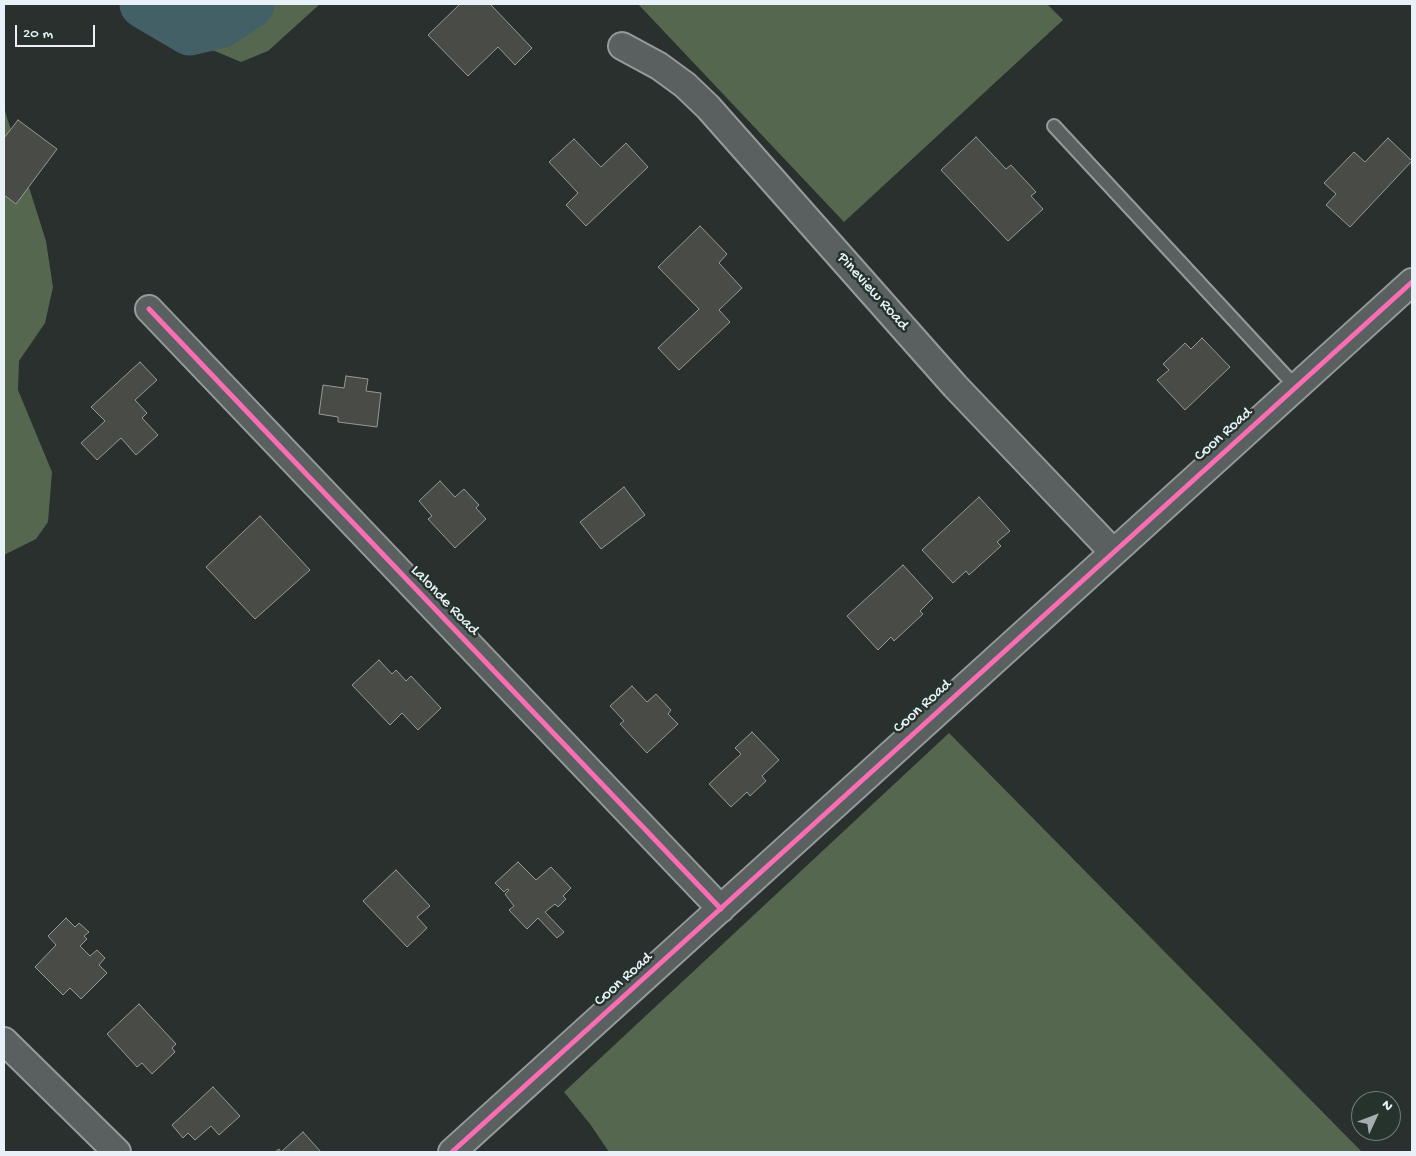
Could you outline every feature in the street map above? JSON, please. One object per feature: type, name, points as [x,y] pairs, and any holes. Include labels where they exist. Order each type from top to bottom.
[{"type":"street","name":"Pineview Road","points":[[622,46],[659,66],[685,84],[708,107],[949,378],[1113,552]]},
{"type":"street","name":"Coon Road","points":[[452,1152],[1412,282]]},
{"type":"street","name":"Lalonde Road","points":[[149,309],[721,909]]},
{"type":"street","points":[[4,1041],[117,1152]]},
{"type":"lane","points":[[1054,126],[1296,387]]},
{"type":"green space","points":[[160,4],[320,4],[268,51],[241,62],[210,49]]},
{"type":"green space","points":[[638,4],[1047,4],[1063,20],[844,222]]},
{"type":"green space","points":[[4,108],[46,241],[53,287],[45,323],[19,361],[18,390],[52,472],[48,522],[36,539],[4,555]]},
{"type":"green space","points":[[949,733],[1362,1152],[609,1152],[590,1124],[564,1092]]},
{"type":"building","points":[[460,4],[490,4],[532,48],[515,65],[498,47],[468,76],[428,35]]},
{"type":"building","points":[[18,120],[57,149],[16,204],[4,195],[4,138]]},
{"type":"building","points":[[976,137],[1006,169],[1011,165],[1036,192],[1031,196],[1043,209],[1008,241],[941,170]]},
{"type":"building","points":[[1388,138],[1412,161],[1350,227],[1326,205],[1336,194],[1324,183],[1354,152],[1365,162]]},
{"type":"building","points":[[574,139],[601,167],[626,143],[648,167],[586,226],[566,205],[578,193],[549,162]]},
{"type":"building","points":[[700,226],[727,254],[719,263],[742,288],[719,310],[730,322],[679,370],[658,348],[699,309],[658,267]]},
{"type":"building","points":[[1202,338],[1230,367],[1185,410],[1157,380],[1169,370],[1163,364],[1185,343],[1191,349]]},
{"type":"building","points":[[140,362],[157,380],[135,400],[147,413],[142,418],[158,435],[136,455],[121,438],[97,460],[81,443],[105,421],[91,407]]},
{"type":"building","points":[[346,376],[368,379],[366,391],[381,393],[377,427],[338,422],[338,417],[319,414],[323,385],[344,388]]},
{"type":"building","points":[[440,481],[455,497],[464,489],[479,505],[476,508],[486,519],[455,548],[428,519],[432,516],[419,501]]},
{"type":"building","points":[[624,487],[645,515],[601,549],[580,522]]},
{"type":"building","points":[[979,497],[1010,531],[997,542],[1001,546],[969,575],[966,571],[953,583],[922,550]]},
{"type":"building","points":[[260,516],[310,570],[255,619],[206,567]]},
{"type":"building","points":[[903,565],[933,598],[920,611],[923,614],[894,641],[891,637],[878,650],[847,616]]},
{"type":"building","points":[[379,660],[392,674],[396,670],[406,681],[411,676],[441,708],[418,730],[402,713],[390,725],[352,685]]},
{"type":"building","points":[[632,686],[647,702],[656,694],[671,710],[668,714],[678,724],[647,753],[620,724],[624,721],[610,706]]},
{"type":"building","points":[[752,732],[779,760],[762,776],[766,781],[750,796],[747,792],[731,807],[709,784],[741,754],[735,748]]},
{"type":"building","points":[[518,862],[536,880],[551,867],[571,888],[563,896],[566,899],[558,907],[555,904],[545,912],[564,932],[557,938],[538,918],[527,929],[509,910],[514,906],[505,894],[509,890],[507,889],[504,892],[495,883]]},
{"type":"building","points":[[396,870],[430,906],[417,917],[427,928],[407,947],[363,901]]},
{"type":"building","points":[[66,918],[75,927],[79,923],[89,932],[84,936],[87,939],[80,946],[90,956],[97,950],[105,958],[99,965],[107,973],[81,999],[70,988],[63,995],[35,967],[56,945],[48,936]]},
{"type":"building","points":[[139,1004],[176,1044],[172,1048],[175,1052],[152,1074],[142,1063],[137,1067],[107,1034]]},
{"type":"building","points":[[213,1087],[240,1116],[219,1135],[211,1126],[195,1140],[188,1133],[183,1138],[172,1125]]},
{"type":"building","points":[[303,1132],[321,1152],[281,1152]]},
{"type":"waterway","points":[[144,4],[190,31],[220,24],[250,4]]},
{"type":"cycle path","points":[[452,1152],[1412,282]]},
{"type":"cycle path","points":[[149,309],[721,909]]}]
